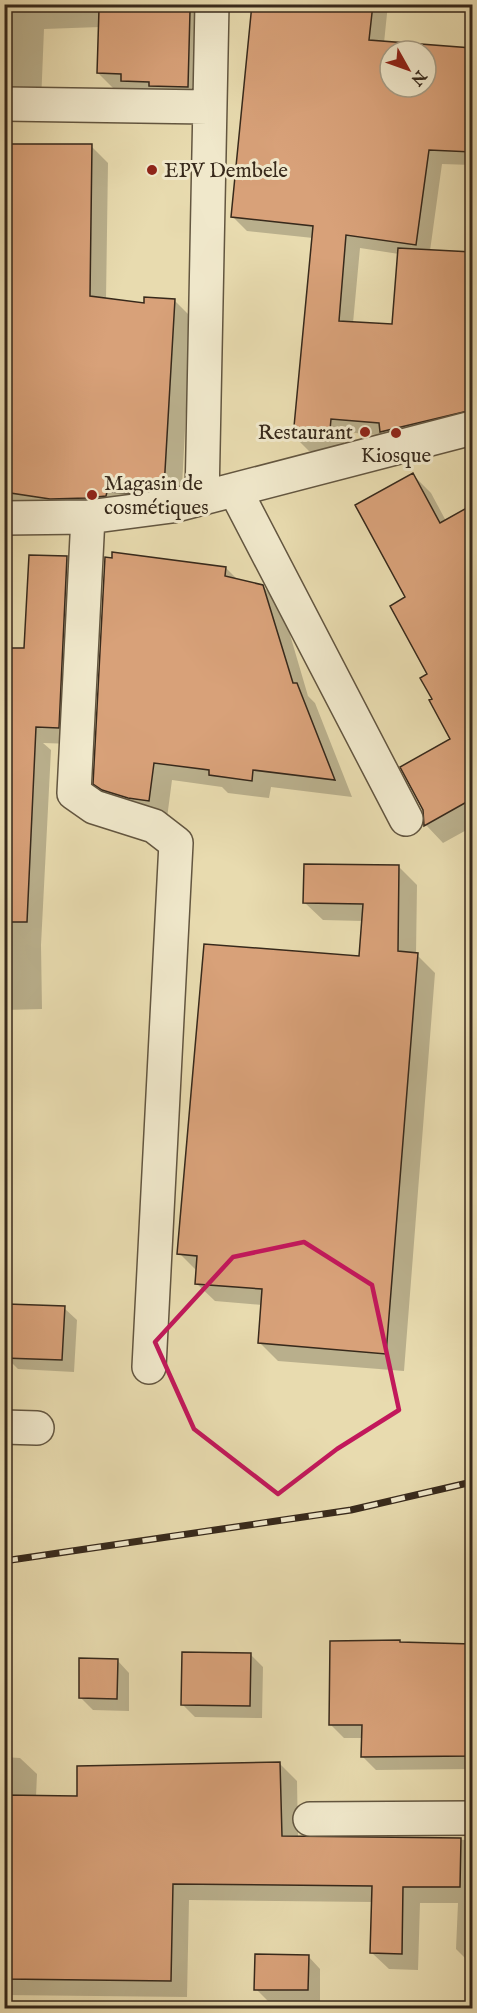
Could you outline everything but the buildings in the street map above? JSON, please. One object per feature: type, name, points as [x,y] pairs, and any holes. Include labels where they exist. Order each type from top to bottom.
[{"type":"street","points":[[202,499],[208,107],[212,4]]},
{"type":"street","points":[[4,104],[208,107]]},
{"type":"street","points":[[4,518],[88,517],[138,512],[202,499],[472,428]]},
{"type":"street","points":[[235,490],[406,819]]},
{"type":"street","points":[[88,517],[74,793],[81,801],[94,807],[154,826],[176,843],[149,1367]]},
{"type":"street","points":[[4,1427],[37,1428]]},
{"type":"street","points":[[310,1819],[472,1818]]},
{"type":"highlighted area","points":[[304,1242],[372,1285],[399,1410],[337,1449],[278,1494],[194,1429],[155,1342],[233,1257]]},
{"type":"railway","points":[[4,1561],[351,1510],[472,1482]]},
{"type":"place","name":"EPV Dembele","points":[[152,170]]},
{"type":"place","name":"Restaurant","points":[[365,432]]},
{"type":"place","name":"Kiosque","points":[[396,433]]},
{"type":"place","name":"Magasin de cosmétiques","points":[[92,495]]}]
